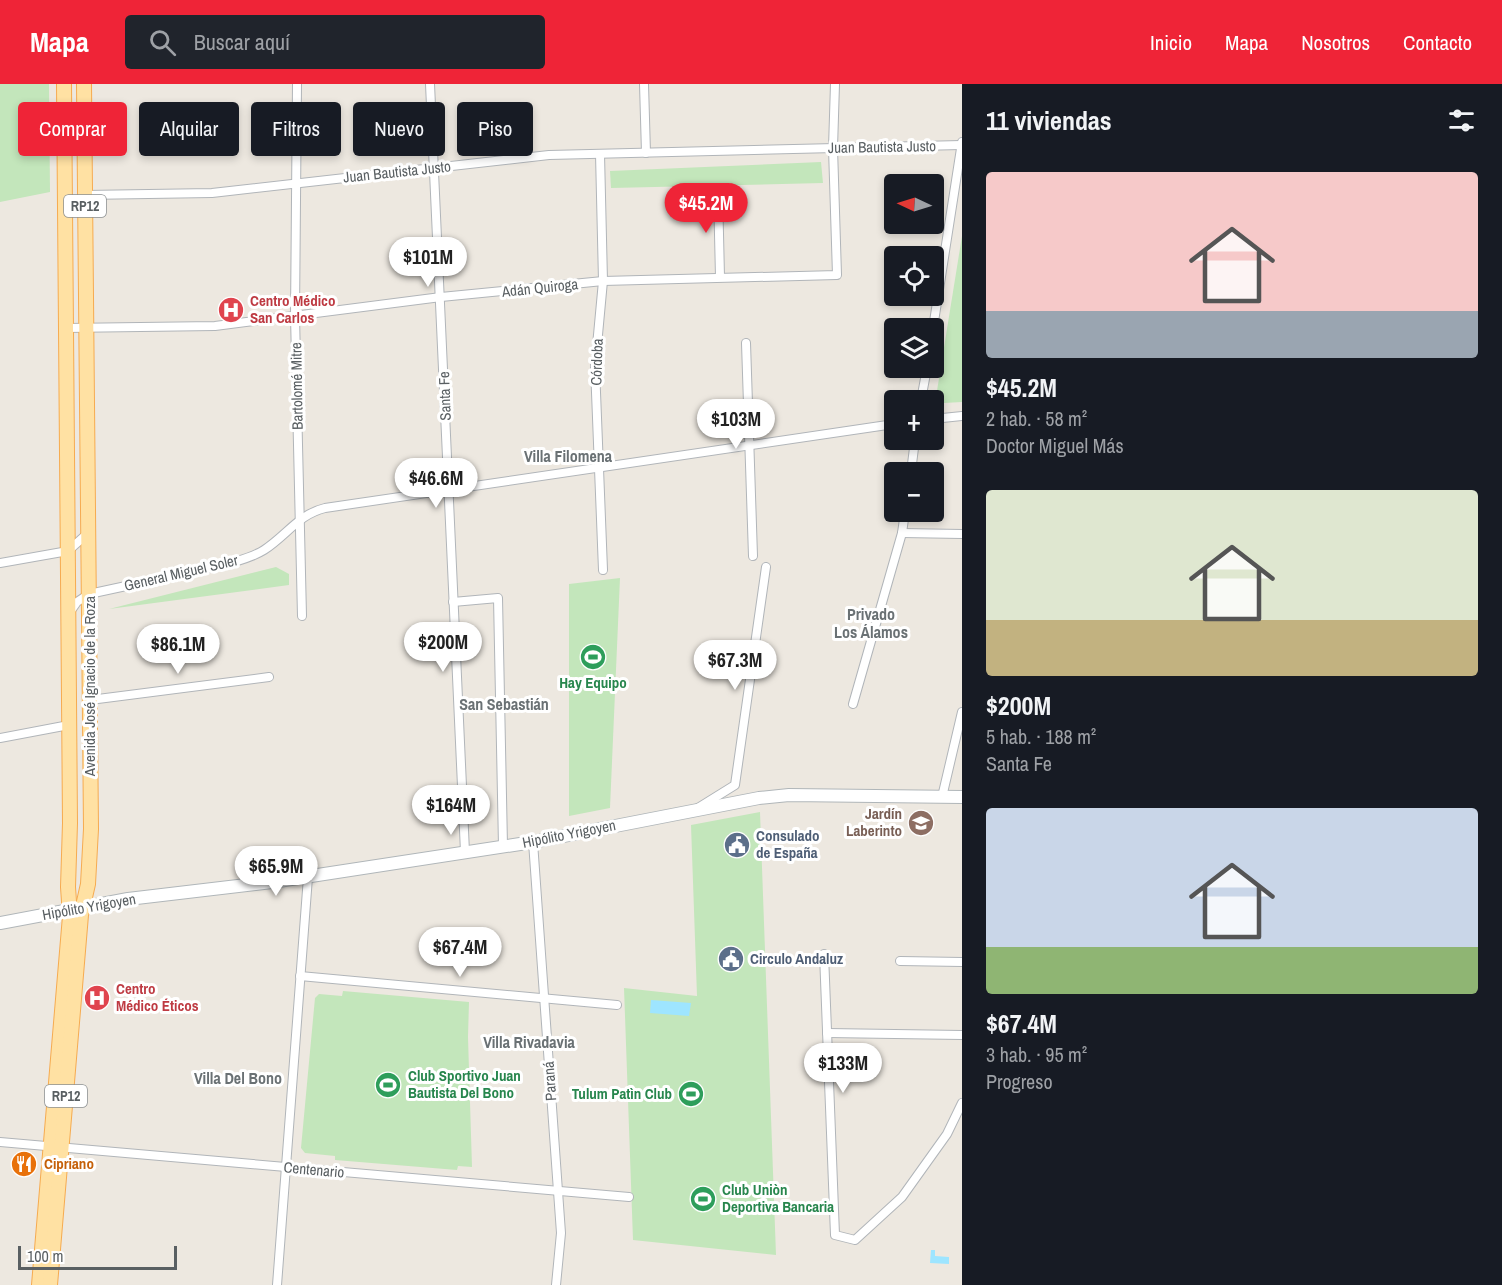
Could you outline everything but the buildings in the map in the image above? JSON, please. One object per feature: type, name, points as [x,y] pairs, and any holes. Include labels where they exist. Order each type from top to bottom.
[{"type":"main road","name":"Avenida José Ignacio de la Roza","points":[[64,84],[70,823],[68,887],[76,909]]},
{"type":"main road","name":"Avenida José Ignacio de la Roza","points":[[50,1285],[56,1148],[76,909],[88,884],[91,829],[84,84]]},
{"type":"main road","name":"Hipólito Yrigoyen","points":[[0,923],[128,899],[308,877],[533,842],[759,798],[789,795],[962,797]]},
{"type":"main road","name":"Avenida José Ignacio de la Roza","points":[[39,1285],[56,1148]]},
{"type":"street","name":"Bartolomé Mitre","points":[[297,84],[296,316],[302,616]]},
{"type":"street","name":"Santa Fe","points":[[430,84],[465,852]]},
{"type":"street","points":[[644,84],[646,153]]},
{"type":"street","points":[[833,148],[835,84]]},
{"type":"street","name":"Juan Bautista Justo","points":[[85,195],[212,193],[549,155],[962,143]]},
{"type":"street","points":[[935,318],[959,181],[962,143]]},
{"type":"street","name":"Adán Quiroga","points":[[66,328],[215,326],[441,297],[603,281],[837,275],[833,148]]},
{"type":"street","name":"Córdoba","points":[[600,154],[603,281],[595,367],[603,570]]},
{"type":"street","points":[[718,191],[720,277]]},
{"type":"street","points":[[746,343],[753,556]]},
{"type":"street","points":[[944,418],[962,416]]},
{"type":"street","name":"General Miguel Soler","points":[[89,594],[248,558],[264,550],[309,513],[325,508],[884,425]]},
{"type":"street","points":[[854,704],[904,522]]},
{"type":"street","points":[[0,563],[68,550],[88,532]]},
{"type":"street","points":[[902,533],[962,534]]},
{"type":"street","points":[[696,809],[735,784],[766,567]]},
{"type":"street","points":[[68,615],[77,602],[89,594]]},
{"type":"street","points":[[453,602],[498,598],[503,846]]},
{"type":"street","points":[[90,700],[269,677]]},
{"type":"street","points":[[942,797],[962,712]]},
{"type":"street","points":[[0,738],[69,725]]},
{"type":"street","name":"Paraná","points":[[533,842],[561,1233],[556,1285]]},
{"type":"street","points":[[277,1285],[284,1168],[308,877]]},
{"type":"street","points":[[825,954],[835,1235],[855,1240],[902,1197],[947,1134],[962,1103]]},
{"type":"street","points":[[900,960],[962,962]]},
{"type":"street","points":[[300,976],[617,1005]]},
{"type":"street","points":[[827,1033],[962,1035]]},
{"type":"street","name":"Centenario","points":[[0,1142],[629,1197]]},
{"type":"green space","points":[[0,84],[49,84],[49,102],[18,102],[18,156],[50,156],[50,192],[0,202]]},
{"type":"green space","points":[[821,162],[823,183],[611,188],[610,171]]},
{"type":"green space","points":[[962,236],[962,402],[944,403],[944,390],[937,390],[939,378],[944,378],[944,347]]},
{"type":"green space","points":[[276,567],[289,574],[289,585],[109,609]]},
{"type":"green space","name":"Hay Equipo","points":[[620,578],[610,808],[569,816],[569,584]]},
{"type":"green space","points":[[760,812],[776,1255],[633,1240],[624,988],[697,996],[691,825]]},
{"type":"green space","name":"Club Sportivo Juan Bautista Del Bono","points":[[343,991],[469,1002],[472,1167],[458,1166],[457,1170],[335,1160],[335,1156],[305,1153],[301,1148],[315,998],[319,994],[342,996]]},
{"type":"water","points":[[651,1000],[691,1003],[689,1016],[650,1013]]},
{"type":"water","points":[[931,1250],[935,1250],[935,1256],[949,1257],[949,1264],[930,1263]]},
{"type":"place","name":"Centro Médico San Carlos","points":[[231,310]]},
{"type":"place","name":"Hay Equipo","points":[[593,657]]},
{"type":"place","name":"Jardín Laberinto","points":[[921,823]]},
{"type":"place","name":"Consulado de España","points":[[737,845]]},
{"type":"place","name":"Circulo Andaluz","points":[[731,959]]},
{"type":"place","name":"Centro Médico Éticos","points":[[97,998]]},
{"type":"place","name":"Club Sportivo Juan Bautista Del Bono","points":[[388,1085]]},
{"type":"place","name":"Tulum Patìn Club","points":[[691,1094]]},
{"type":"place","name":"Cipriano","points":[[24,1164]]},
{"type":"place","name":"Club Uniòn Deportiva Bancaria","points":[[703,1199]]},
{"type":"district","name":"Villa Filomena","points":[[568,456]]},
{"type":"district","name":"Privado Los Álamos","points":[[871,623]]},
{"type":"district","name":"San Sebastián","points":[[504,704]]},
{"type":"district","name":"Villa Rivadavia","points":[[529,1042]]},
{"type":"district","name":"Villa Del Bono","points":[[238,1078]]}]
